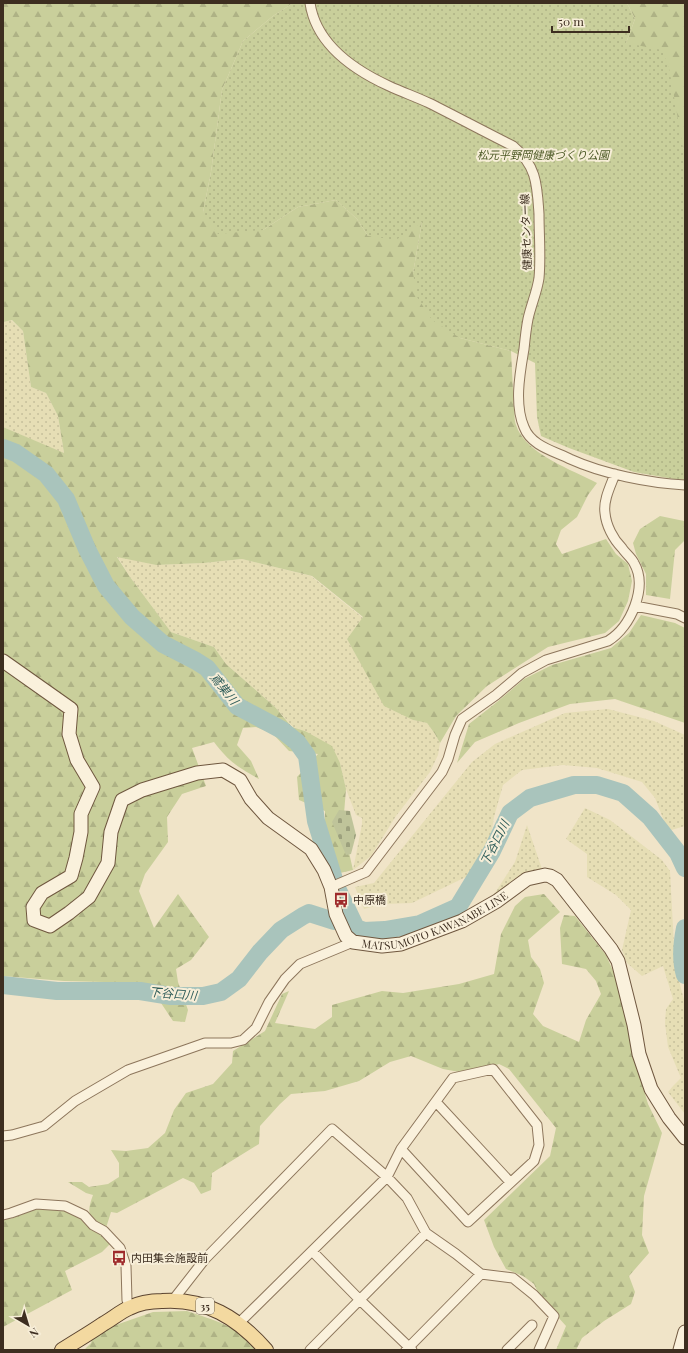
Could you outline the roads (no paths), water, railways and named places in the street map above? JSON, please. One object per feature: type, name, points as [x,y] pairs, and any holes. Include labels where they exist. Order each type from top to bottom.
[{"type":"main road","name":"MATSUMOTO KAWANABE LINE","points":[[3,661],[71,709],[69,734],[77,760],[93,787],[81,814],[76,858],[71,876],[42,893],[33,907],[34,920],[50,926],[88,897],[108,863],[111,832],[122,800],[142,790],[178,778],[197,773],[223,770],[240,780],[251,799],[268,818],[310,849],[324,870],[332,887],[336,914],[349,939],[382,946],[401,944],[462,921],[497,901],[527,879],[545,875],[550,876],[557,880],[611,949],[618,961],[634,1025],[639,1054],[651,1089],[669,1118],[685,1138]]},
{"type":"main road","name":"35","points":[[62,1350],[130,1307],[152,1301],[173,1300],[196,1303],[218,1310],[253,1335],[266,1350]]},
{"type":"main road","points":[[680,1350],[685,1332]]},
{"type":"street","name":"健康センター線","points":[[310,3],[312,12],[321,32],[330,46],[347,61],[363,72],[389,86],[427,102],[513,146],[523,154],[529,162],[533,170],[536,191],[540,256],[539,280],[528,319],[519,384],[520,410],[524,428],[538,444],[552,452],[585,465],[615,474],[685,485]]},
{"type":"street","points":[[332,887],[366,872],[442,772],[462,719],[496,695],[522,673],[546,660],[608,641],[616,636],[623,628],[635,606],[639,584],[638,574],[633,562],[620,547],[609,529],[604,512],[615,474]]},
{"type":"street","points":[[635,606],[676,614],[685,618]]},
{"type":"street","points":[[3,1136],[44,1126],[75,1101],[128,1070],[205,1043],[231,1043],[243,1040],[256,1028],[269,1002],[285,979],[300,964],[349,939]]},
{"type":"street","points":[[238,1323],[387,1177],[401,1149],[410,1135],[453,1078],[493,1069],[537,1125],[539,1145],[534,1161],[468,1222],[401,1149]]},
{"type":"street","points":[[436,1102],[510,1182]]},
{"type":"street","points":[[173,1300],[205,1259],[332,1128],[387,1177],[407,1198],[426,1233],[481,1274],[513,1278],[552,1312],[554,1316],[539,1350]]},
{"type":"street","points":[[3,1215],[36,1204],[65,1206],[84,1215],[93,1225],[104,1231],[120,1248],[126,1266],[127,1300],[130,1307]]},
{"type":"street","points":[[310,1350],[426,1233]]},
{"type":"street","points":[[312,1250],[409,1349],[481,1274]]},
{"type":"street","points":[[506,1350],[532,1324]]},
{"type":"waterway","name":"鳶巣川","points":[[3,448],[16,453],[46,474],[66,499],[87,549],[106,586],[132,617],[163,644],[207,668],[237,706],[282,730],[297,742],[307,756],[316,821],[336,886],[356,928],[364,931],[385,930],[420,924],[458,907],[492,851],[510,813],[530,798],[574,785],[597,785],[623,793],[650,817],[678,853],[685,868]]},
{"type":"waterway","name":"下谷口川","points":[[3,985],[57,991],[140,991],[171,996],[203,996],[221,992],[239,979],[260,952],[281,930],[303,916],[309,913],[334,921]]},
{"type":"waterway","name":"下谷口川","points":[[685,928],[682,951],[682,963],[685,975]]},
{"type":"place","name":"中原橋","points":[[341,900]]},
{"type":"place","name":"内田集会施設前","points":[[119,1258]]},
{"type":"park label","name":"松元平野岡健康づくり公園","points":[[543,155]]}]
